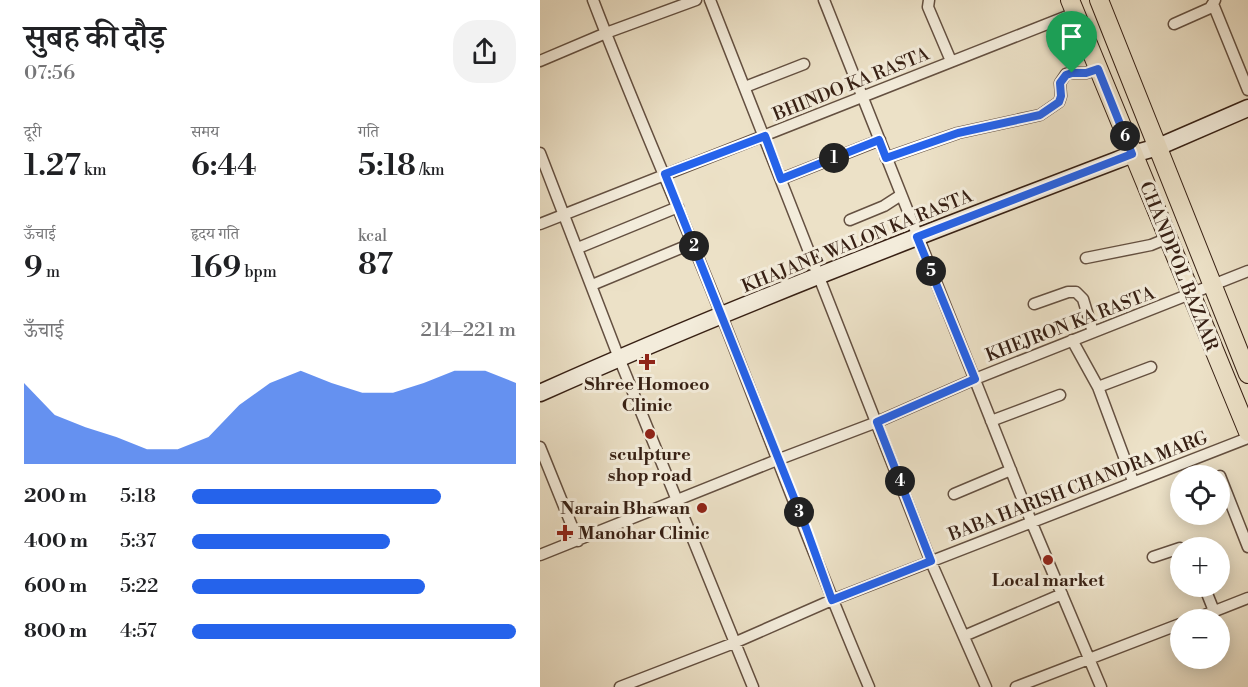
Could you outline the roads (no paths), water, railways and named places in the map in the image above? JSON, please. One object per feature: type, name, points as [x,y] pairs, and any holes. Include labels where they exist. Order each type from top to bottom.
[{"type":"main road","name":"CHANDPOL BAZAAR","points":[[1100,0],[1248,374]]},
{"type":"main road","name":"CHANDPOL BAZAAR","points":[[1072,6],[1248,432]]},
{"type":"street","points":[[593,0],[693,243],[777,460],[806,528],[832,600],[869,687]]},
{"type":"street","points":[[540,61],[606,33],[696,0]]},
{"type":"street","points":[[710,0],[931,561],[986,687]]},
{"type":"street","points":[[824,0],[1031,521],[1101,687]]},
{"type":"street","points":[[929,0],[928,7],[951,61]]},
{"type":"street","points":[[1174,24],[1210,8],[1214,2]]},
{"type":"street","points":[[1214,2],[1248,90]]},
{"type":"street","name":"BHINDO KA RASTA","points":[[540,224],[951,61],[1072,6]]},
{"type":"street","points":[[745,87],[804,64]]},
{"type":"street","points":[[886,158],[958,133],[1040,115],[1059,102],[1060,83],[1066,75],[1098,69]]},
{"type":"street","name":"KHAJANE WALON KA RASTA","points":[[540,393],[619,358],[917,237],[1132,154],[1158,147],[1248,108]]},
{"type":"street","points":[[781,179],[879,140]]},
{"type":"street","points":[[540,153],[619,358],[753,687]]},
{"type":"street","points":[[850,220],[884,206],[901,195]]},
{"type":"street","points":[[578,248],[678,207]]},
{"type":"street","points":[[1086,258],[1151,245],[1168,238]]},
{"type":"street","points":[[592,285],[693,243]]},
{"type":"street","name":"KHEJRON KA RASTA","points":[[540,555],[877,422],[975,379],[1248,271]]},
{"type":"street","points":[[1034,304],[1068,292],[1076,292],[1083,299],[1094,332]]},
{"type":"street","points":[[1072,340],[1098,387],[1133,481]]},
{"type":"street","points":[[1098,387],[1151,367]]},
{"type":"street","points":[[992,421],[1060,395]]},
{"type":"street","name":"BABA HARISH CHANDRA MARG","points":[[620,687],[734,643],[832,600],[1031,521],[1248,438]]},
{"type":"street","points":[[540,447],[578,541]]},
{"type":"street","points":[[954,494],[1011,470]]},
{"type":"street","points":[[1230,502],[1248,547]]},
{"type":"street","points":[[1153,557],[1170,551]]},
{"type":"street","points":[[964,636],[1062,594]]},
{"type":"street","points":[[1219,609],[1248,598]]},
{"type":"street","points":[[1016,687],[1170,628]]},
{"type":"place","name":"Shree Homoeo Clinic","points":[[647,362]]},
{"type":"place","name":"sculpture shop road","points":[[650,434]]},
{"type":"place","name":"Narain Bhawan","points":[[702,508]]},
{"type":"place","name":"Manohar Clinic","points":[[565,533]]},
{"type":"place","name":"Local market","points":[[1048,560]]}]
